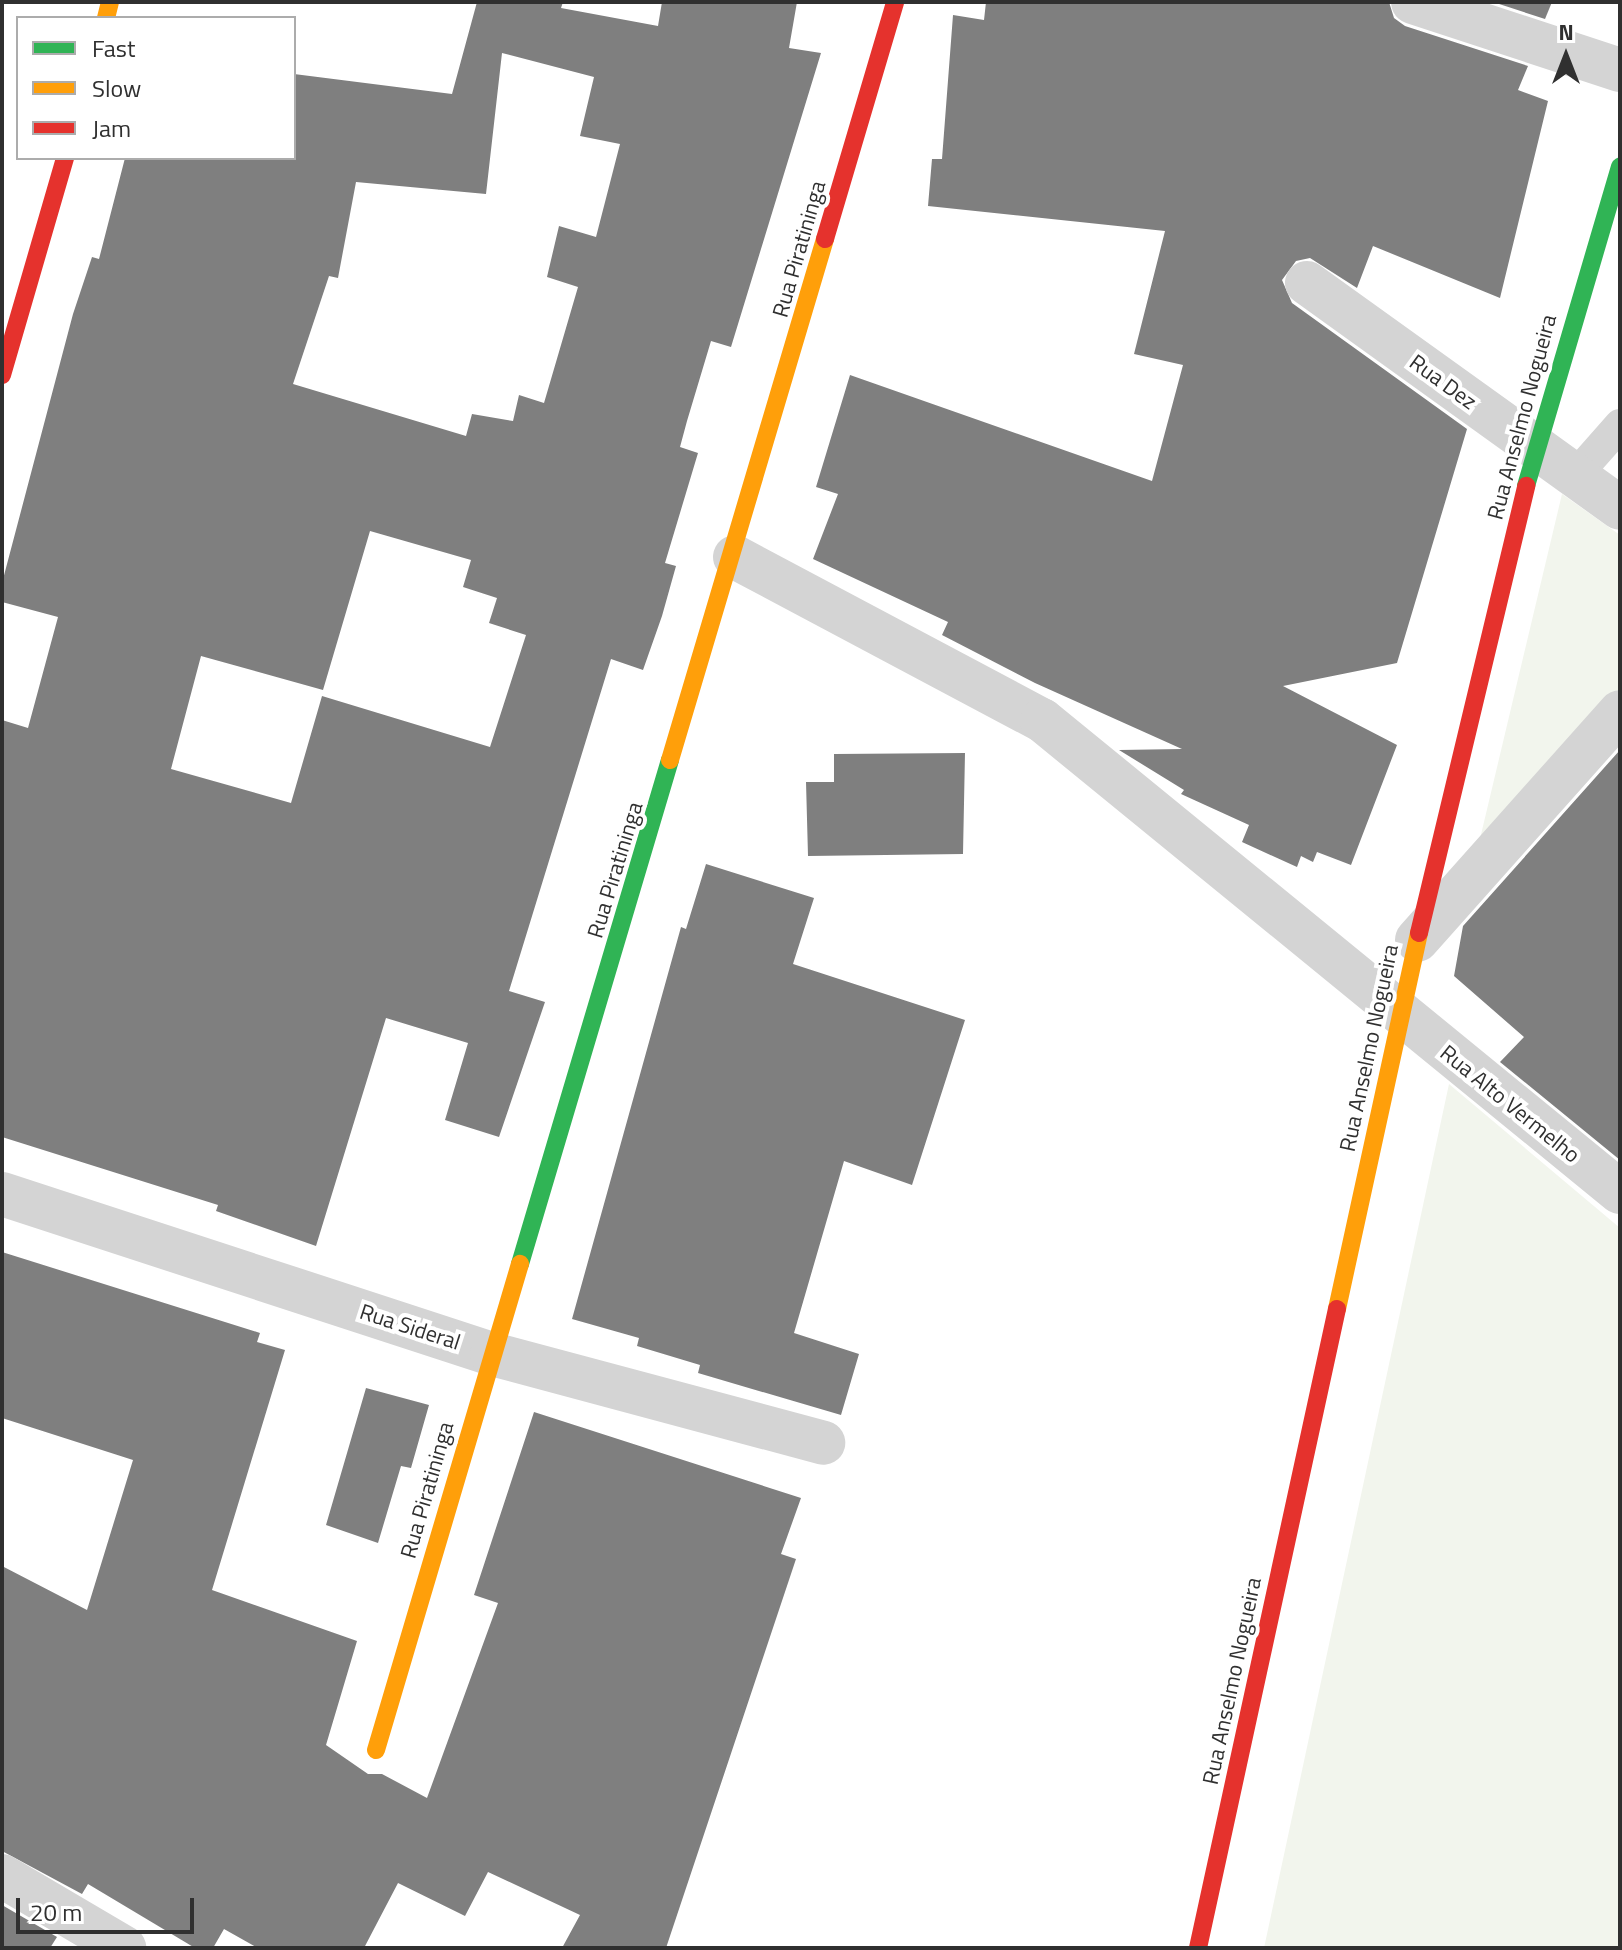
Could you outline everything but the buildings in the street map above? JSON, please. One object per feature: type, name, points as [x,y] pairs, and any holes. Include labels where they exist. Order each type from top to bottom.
[{"type":"main road","name":"Rua Piratininga","points":[[376,1750],[492,1354],[735,557],[895,2]]},
{"type":"main road","points":[[2,375],[64,160]]},
{"type":"main road","name":"Rua Anselmo Nogueira","points":[[1198,1948],[1417,940],[1535,449],[1620,167]]},
{"type":"street","points":[[1432,5],[1620,70]]},
{"type":"street","name":"Rua Dez","points":[[1307,283],[1620,508]]},
{"type":"street","name":"Rua Alto Vermelho","points":[[735,557],[1042,720],[1400,1016],[1619,1190]]},
{"type":"street","points":[[1417,940],[1620,712]]},
{"type":"street","name":"Rua Sideral","points":[[2,1194],[492,1354],[823,1443]]},
{"type":"street","points":[[2,1876],[124,1948]]},
{"type":"lane","points":[[1575,476],[1620,425]]},
{"type":"shaded area","points":[[1562,494],[1620,535],[1620,693],[1479,843]]},
{"type":"shaded area","points":[[1449,1084],[1620,1228],[1620,1948],[1264,1948]]},
{"type":"traffic: fast","points":[[1526,486],[1620,167]]},
{"type":"traffic: fast","points":[[520,1264],[670,760]]},
{"type":"traffic: slow","points":[[106,16],[110,2]]},
{"type":"traffic: slow","points":[[670,760],[825,239]]},
{"type":"traffic: slow","points":[[1337,1309],[1419,933]]},
{"type":"traffic: slow","points":[[376,1750],[520,1264]]},
{"type":"traffic: jam","points":[[825,239],[895,2]]},
{"type":"traffic: jam","points":[[2,375],[64,160]]},
{"type":"traffic: jam","points":[[1419,933],[1526,486]]},
{"type":"traffic: jam","points":[[1198,1948],[1337,1309]]}]
